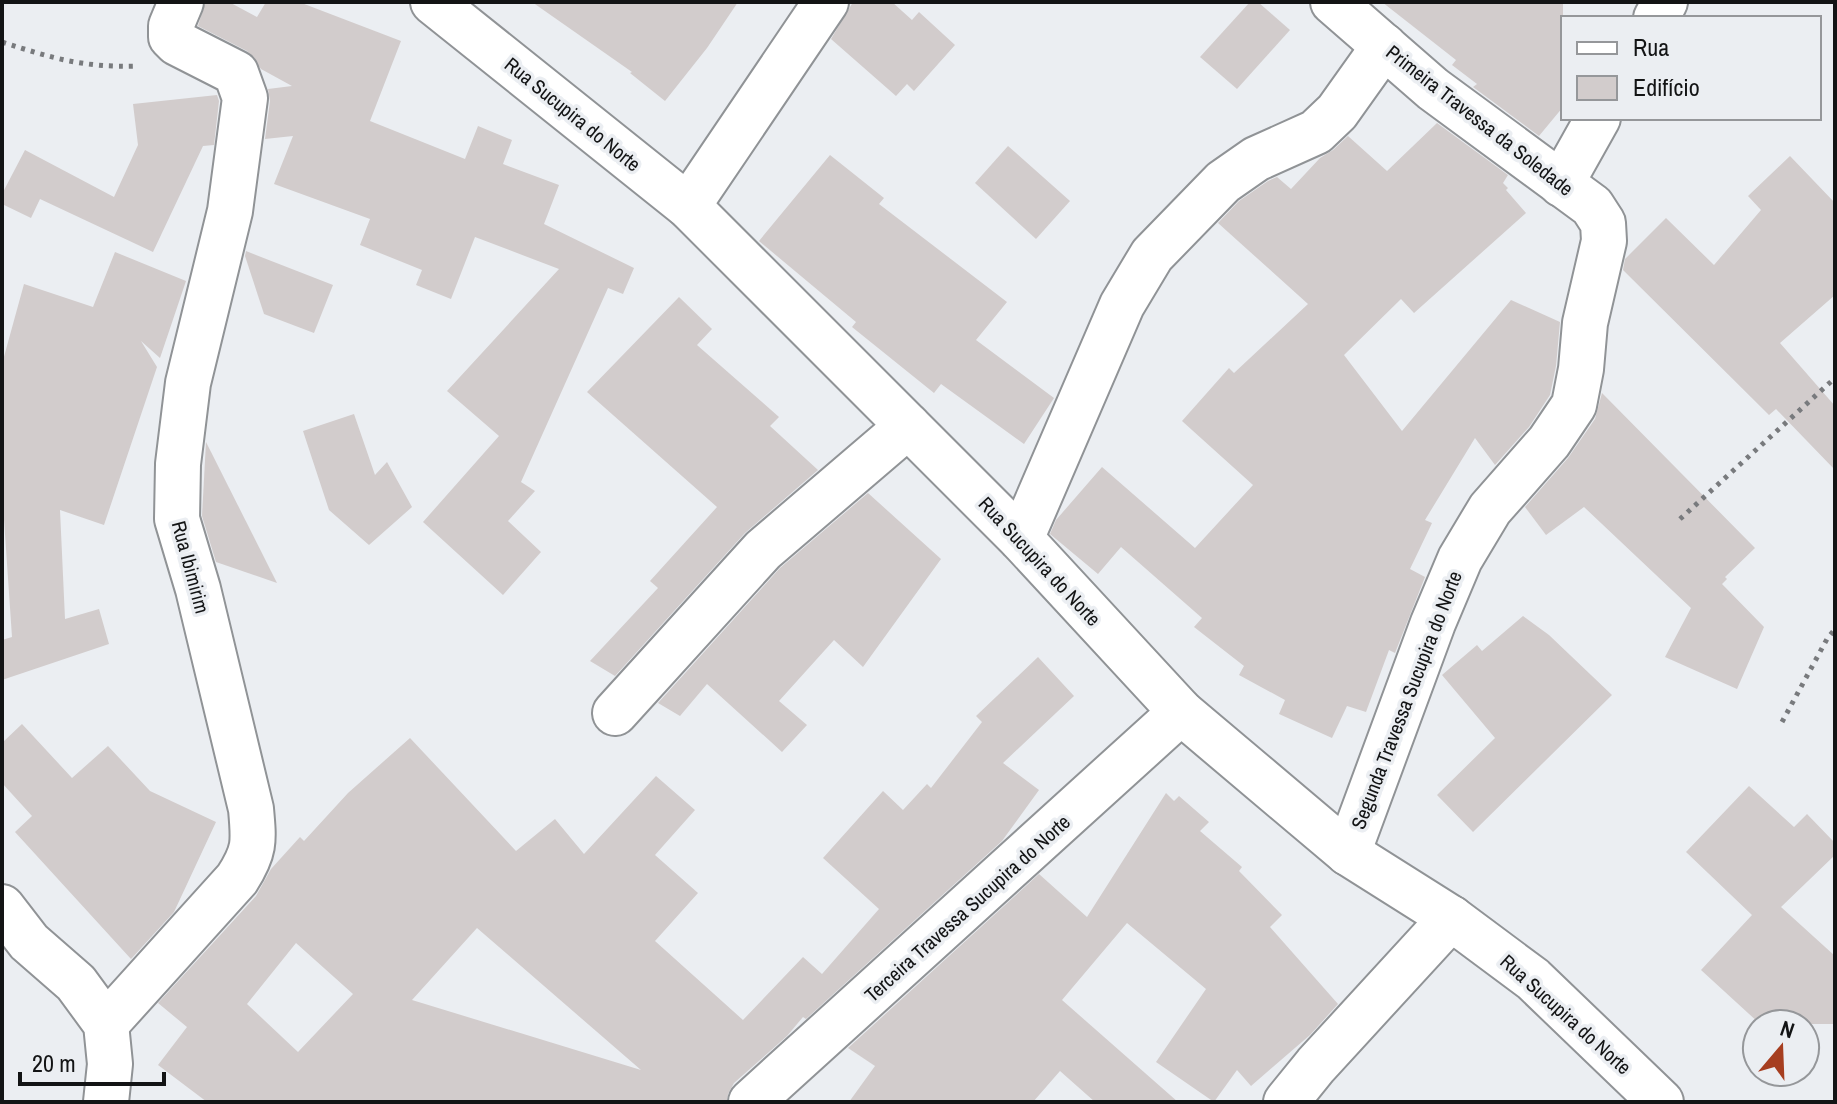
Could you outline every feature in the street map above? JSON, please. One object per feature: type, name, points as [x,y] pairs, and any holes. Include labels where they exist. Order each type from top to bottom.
[{"type":"street","points":[[181,2],[171,26],[171,37],[191,50]]},
{"type":"street","name":"Rua Sucupira do Norte","points":[[433,2],[688,206],[1021,539],[1181,712],[1348,853],[1451,918],[1533,979],[1661,1102]]},
{"type":"street","points":[[688,206],[826,2]]},
{"type":"street","name":"Primeira Travessa da Soledade","points":[[1333,2],[1433,89],[1576,195]]},
{"type":"street","points":[[1021,539],[1122,305],[1152,255],[1223,182],[1256,159],[1316,132],[1337,112],[1384,46]]},
{"type":"street","name":"Rua Ibimirim","points":[[106,1029],[237,879],[251,857],[254,835],[251,809],[201,603],[177,519],[178,464],[188,383],[230,211],[245,98],[236,73],[191,50]]},
{"type":"street","points":[[1576,195],[1597,120]]},
{"type":"street","name":"Segunda Travessa Sucupira do Norte","points":[[1348,853],[1433,623],[1460,559],[1490,509],[1549,442],[1574,405],[1585,323],[1604,241],[1603,223],[1576,195]]},
{"type":"street","points":[[615,713],[763,550],[908,426]]},
{"type":"street","name":"Terceira Travessa Sucupira do Norte","points":[[751,1102],[1181,712]]},
{"type":"street","points":[[2,907],[29,942],[76,983],[106,1029],[110,1064],[106,1102]]},
{"type":"street","points":[[1286,1102],[1451,918]]},
{"type":"path","points":[[2,42],[68,63],[112,67],[147,66],[191,50]]},
{"type":"path","points":[[1680,519],[1835,378]]},
{"type":"path","points":[[1782,722],[1835,629]]},
{"type":"building","points":[[205,2],[229,2],[257,17],[266,2],[299,2],[401,41],[370,121],[465,159],[478,126],[512,140],[503,164],[559,185],[544,224],[634,268],[623,294],[608,288],[521,482],[535,491],[508,521],[541,552],[503,595],[423,522],[499,436],[447,391],[559,269],[475,237],[451,299],[416,285],[422,270],[360,245],[370,219],[274,184],[293,136],[265,139],[270,101],[268,89],[292,86],[261,69],[247,51],[198,26]]},
{"type":"building","points":[[532,2],[738,2],[665,101],[632,72]]},
{"type":"building","points":[[853,2],[892,2],[912,20],[919,12],[955,45],[914,91],[907,84],[896,96],[831,39]]},
{"type":"building","points":[[1250,2],[1258,2],[1290,30],[1237,89],[1200,57]]},
{"type":"building","points":[[1382,2],[1563,2],[1561,109],[1539,136],[1473,87],[1477,84],[1452,65],[1456,60]]},
{"type":"building","points":[[217,95],[214,145],[203,146],[153,252],[40,199],[31,218],[2,204],[2,194],[25,150],[114,197],[138,145],[133,104]]},
{"type":"building","points":[[1437,123],[1508,175],[1503,183],[1508,188],[1506,190],[1526,213],[1414,313],[1401,299],[1344,355],[1402,431],[1511,300],[1560,322],[1556,366],[1550,395],[1529,427],[1495,465],[1475,438],[1425,520],[1432,523],[1410,569],[1425,577],[1395,653],[1389,650],[1366,712],[1347,706],[1332,738],[1279,714],[1285,700],[1239,675],[1244,666],[1194,627],[1202,618],[1121,547],[1098,574],[1050,534],[1056,520],[1102,467],[1195,548],[1253,485],[1182,421],[1229,368],[1234,373],[1308,304],[1218,223],[1239,201],[1268,181],[1277,177],[1291,189],[1320,158],[1348,136],[1387,171]]},
{"type":"building","points":[[1008,146],[1070,201],[1036,239],[975,183]]},
{"type":"building","points":[[830,155],[884,198],[879,204],[1007,302],[976,340],[1054,398],[1024,444],[941,384],[934,393],[852,327],[856,322],[759,241]]},
{"type":"building","points":[[1790,156],[1835,203],[1835,295],[1780,343],[1835,406],[1835,470],[1776,409],[1769,415],[1623,270],[1625,259],[1666,218],[1714,265],[1761,210],[1748,196]]},
{"type":"building","points":[[246,251],[333,285],[314,333],[264,314]]},
{"type":"building","points":[[115,252],[186,281],[160,358],[141,341],[157,367],[104,525],[60,510],[65,619],[99,609],[109,644],[2,680],[2,640],[12,637],[2,490],[2,364],[24,284],[93,307]]},
{"type":"building","points":[[679,297],[712,329],[697,345],[779,417],[770,426],[818,470],[745,533],[615,676],[590,661],[658,588],[650,581],[717,507],[587,392]]},
{"type":"building","points":[[1602,393],[1755,548],[1725,577],[1727,579],[1722,584],[1764,627],[1737,689],[1665,657],[1691,608],[1584,507],[1546,535],[1525,507],[1568,458],[1595,419]]},
{"type":"building","points":[[354,414],[375,475],[387,462],[412,507],[369,545],[329,510],[303,431]]},
{"type":"building","points":[[206,442],[277,583],[216,562],[202,516]]},
{"type":"building","points":[[868,493],[941,559],[863,667],[834,640],[779,701],[807,725],[782,752],[707,684],[680,716],[658,703],[780,568]]},
{"type":"building","points":[[1523,616],[1549,635],[1612,695],[1473,832],[1437,795],[1495,738],[1442,675],[1477,645],[1482,651]]},
{"type":"building","points":[[1038,657],[1074,696],[1003,763],[1039,790],[1002,841],[806,1019],[803,1017],[787,1036],[734,1083],[727,1102],[207,1102],[158,1065],[187,1027],[158,1003],[256,896],[271,869],[300,837],[304,841],[348,793],[410,738],[516,851],[555,819],[584,854],[656,776],[695,810],[655,855],[698,893],[655,941],[743,1020],[803,957],[822,974],[879,909],[823,858],[883,791],[903,810],[927,784],[931,788],[982,722],[976,716]],"holes":[[[477,928],[641,1070],[412,1000]],[[296,943],[353,994],[298,1052],[247,1004]]]},
{"type":"building","points":[[22,724],[72,778],[108,746],[150,791],[216,822],[174,912],[131,959],[15,832],[32,816],[2,783],[2,743]]},
{"type":"building","points":[[1749,786],[1794,827],[1807,814],[1835,843],[1835,855],[1781,907],[1835,956],[1835,1024],[1821,1024],[1821,1008],[1743,1008],[1701,970],[1752,915],[1686,852]]},
{"type":"building","points":[[1166,793],[1174,801],[1179,796],[1209,822],[1200,831],[1242,867],[1239,871],[1282,915],[1270,927],[1338,1004],[1310,1035],[1251,1086],[1237,1070],[1214,1102],[1156,1062],[1206,989],[1127,923],[1062,1000],[1178,1102],[1095,1102],[1060,1071],[1033,1102],[849,1102],[875,1066],[848,1048],[1039,874],[1087,917]]}]
